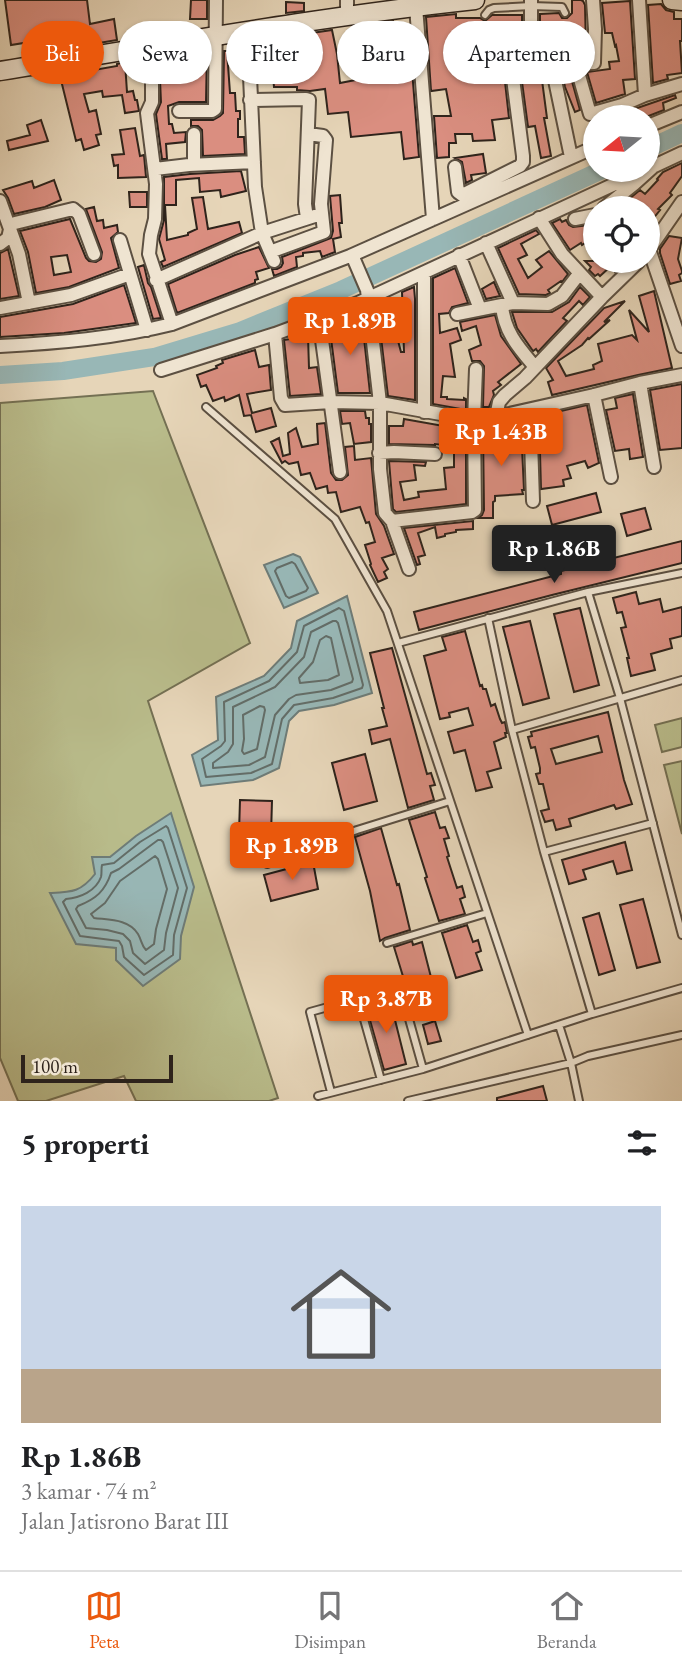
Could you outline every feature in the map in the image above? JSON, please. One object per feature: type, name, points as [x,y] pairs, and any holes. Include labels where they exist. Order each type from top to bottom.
[{"type":"main road","points":[[671,0],[682,1]]},
{"type":"main road","points":[[295,21],[347,9],[480,7]]},
{"type":"main road","points":[[212,37],[226,35]]},
{"type":"main road","points":[[0,71],[118,51]]},
{"type":"street","points":[[179,111],[212,111],[215,108],[216,0]]},
{"type":"street","points":[[593,0],[594,63],[576,65],[590,114],[682,84]]},
{"type":"street","points":[[639,0],[645,95]]},
{"type":"street","points":[[531,3],[531,21]]},
{"type":"street","points":[[416,6],[433,219]]},
{"type":"street","points":[[152,84],[152,102],[147,113],[155,169],[155,219],[149,254],[172,324]]},
{"type":"street","points":[[250,84],[255,187],[262,233],[272,257],[324,232],[321,214],[326,140],[323,136],[308,134]]},
{"type":"street","points":[[455,167],[458,192],[462,195],[523,162],[514,84]]},
{"type":"street","points":[[556,84],[571,157]]},
{"type":"street","points":[[250,100],[309,100],[305,204],[307,218]]},
{"type":"street","points":[[660,121],[682,112]]},
{"type":"street","points":[[194,134],[194,164]]},
{"type":"street","points":[[0,346],[67,342],[172,324],[354,259],[433,219],[583,152]]},
{"type":"street","points":[[660,163],[682,153]]},
{"type":"street","points":[[155,169],[194,164],[254,162]]},
{"type":"street","points":[[161,370],[319,318],[367,294],[424,273],[618,182]]},
{"type":"street","points":[[618,196],[637,182]]},
{"type":"street","points":[[0,201],[19,254],[29,303]]},
{"type":"street","points":[[660,237],[678,217],[682,202]]},
{"type":"street","points":[[0,244],[5,243],[11,225],[15,223],[74,209],[79,214],[94,254]]},
{"type":"street","points":[[156,280],[262,233],[321,214]]},
{"type":"street","points":[[575,219],[583,217]]},
{"type":"street","points":[[539,218],[562,254],[602,296]]},
{"type":"street","points":[[120,240],[147,330]]},
{"type":"street","points":[[486,243],[508,304],[504,319],[510,336],[535,367]]},
{"type":"street","points":[[459,256],[480,309]]},
{"type":"street","points":[[354,259],[367,294],[380,403],[379,453],[385,513],[409,569]]},
{"type":"street","points":[[424,273],[424,412]]},
{"type":"street","points":[[496,417],[499,402],[505,395],[626,273]]},
{"type":"street","points":[[656,273],[682,346]]},
{"type":"street","points":[[0,308],[71,295],[130,274]]},
{"type":"street","points":[[457,314],[508,304],[548,304],[562,296],[579,274]]},
{"type":"street","points":[[319,318],[340,472]]},
{"type":"street","points":[[275,334],[281,398],[285,405],[380,403],[474,419],[530,410],[682,375]]},
{"type":"street","points":[[390,520],[475,510],[476,369]]},
{"type":"street","points":[[640,383],[654,467]]},
{"type":"street","points":[[594,395],[611,477]]},
{"type":"street","points":[[530,410],[533,501]]},
{"type":"street","points":[[379,453],[435,454]]},
{"type":"lane","points":[[480,7],[489,10],[531,3],[562,7],[565,13]]},
{"type":"lane","points":[[206,407],[335,519],[387,611],[528,1035]]},
{"type":"lane","points":[[398,643],[588,592],[682,573]]},
{"type":"lane","points":[[588,592],[620,698],[682,935]]},
{"type":"lane","points":[[488,618],[512,730],[544,852],[592,1014]]},
{"type":"lane","points":[[512,730],[682,680]]},
{"type":"lane","points":[[267,864],[357,830],[450,801]]},
{"type":"lane","points":[[544,852],[653,823]]},
{"type":"lane","points":[[387,943],[487,913]]},
{"type":"lane","points":[[331,1093],[310,1012],[400,986],[423,1069]]},
{"type":"lane","points":[[318,1096],[423,1069],[682,988]]},
{"type":"lane","points":[[358,998],[381,1080]]},
{"type":"lane","points":[[559,1025],[579,1101]]},
{"type":"lane","points":[[408,1101],[682,1035]]},
{"type":"green space","points":[[153,391],[250,643],[148,701],[278,1098],[269,1101],[136,1101],[124,1076],[46,1101],[18,1101],[0,1058],[0,403]]},
{"type":"green space","points":[[682,718],[682,747],[662,752],[655,725]]},
{"type":"green space","points":[[682,761],[682,834],[664,765]]},
{"type":"water","points":[[293,554],[300,557],[318,593],[284,608],[264,565]]},
{"type":"water","points":[[347,596],[372,693],[334,705],[299,711],[289,721],[279,768],[253,780],[201,786],[192,755],[218,740],[216,697],[264,676],[291,648],[297,621]]},
{"type":"water","points":[[171,813],[194,887],[181,936],[180,959],[143,986],[116,960],[116,948],[76,944],[50,893],[80,888],[95,874],[92,857],[110,857]]},
{"type":"building","points":[[5,0],[87,0],[90,21],[21,21],[21,43],[11,45]]},
{"type":"building","points":[[191,0],[207,0],[207,19],[190,19]]},
{"type":"building","points":[[572,0],[583,1],[585,21],[540,21],[540,14],[559,13],[562,18],[567,18],[572,13]]},
{"type":"building","points":[[630,1],[635,79],[623,80],[625,94],[596,103],[590,84],[595,84],[595,71],[610,69],[609,62],[619,61],[612,33],[605,33],[602,3]]},
{"type":"building","points":[[286,2],[304,3],[304,11],[286,13]]},
{"type":"building","points":[[661,4],[666,10],[674,12],[674,19],[682,19],[682,73],[667,75],[668,79],[653,83],[648,5]]},
{"type":"building","points":[[456,14],[456,18],[480,18],[485,21],[443,21],[443,84],[505,84],[509,118],[492,120],[495,140],[473,141],[472,134],[455,134],[456,143],[449,143],[449,157],[437,158],[434,116],[451,116],[446,89],[431,91],[429,21],[426,21],[426,17]]},
{"type":"building","points":[[492,15],[522,15],[522,21],[485,21]]},
{"type":"building","points":[[114,19],[117,40],[104,42],[104,21]]},
{"type":"building","points":[[332,30],[337,54],[337,84],[413,84],[419,157],[404,159],[401,132],[351,137],[348,112],[328,114],[325,89],[310,91],[297,90],[297,87],[274,87],[274,84],[323,84],[323,31]]},
{"type":"building","points":[[226,51],[226,84],[229,84],[230,93],[235,93],[236,111],[240,111],[238,137],[244,137],[245,154],[203,156],[202,130],[198,126],[191,126],[191,120],[213,120],[223,113]]},
{"type":"building","points":[[117,64],[118,84],[126,84],[127,92],[133,91],[139,111],[125,113],[122,95],[103,97],[102,91],[84,94],[89,112],[96,110],[101,134],[96,135],[99,145],[84,150],[81,139],[76,141],[62,84],[104,84],[104,68]]},
{"type":"building","points":[[160,84],[206,84],[206,102],[179,102],[168,106],[169,124],[172,124],[174,133],[186,132],[185,142],[166,144],[167,159],[162,159],[156,114],[161,102]]},
{"type":"building","points":[[522,84],[543,84],[547,118],[544,118],[551,156],[541,158],[535,126],[528,127]]},
{"type":"building","points":[[564,84],[573,84],[580,110],[575,112]]},
{"type":"building","points":[[675,95],[676,98],[663,103],[664,110],[660,112],[660,105],[646,105]]},
{"type":"building","points":[[41,120],[48,141],[9,150],[7,141],[30,135],[27,125]]},
{"type":"building","points":[[135,128],[140,156],[144,155],[146,177],[118,178],[118,165],[114,166],[112,155],[124,154],[120,130]]},
{"type":"building","points":[[483,154],[486,173],[471,175],[472,180],[466,183],[462,162],[455,158]]},
{"type":"building","points":[[682,163],[682,176],[670,193],[672,195],[660,207],[660,196],[633,196],[640,190],[645,194],[656,182],[660,182],[663,172]]},
{"type":"building","points":[[241,171],[246,191],[221,197],[220,190],[200,192],[199,178],[176,180],[176,205],[165,205],[167,240],[188,235],[197,229],[192,198],[203,197],[208,229],[239,222],[242,233],[163,267],[161,262],[165,260],[159,239],[164,220],[164,177]]},
{"type":"building","points":[[54,180],[61,200],[45,207],[14,214],[3,190],[32,181],[34,188]]},
{"type":"building","points":[[129,192],[147,192],[147,207],[130,207]]},
{"type":"building","points":[[340,195],[341,237],[333,239],[335,252],[322,257],[320,251],[303,253],[303,256],[296,257],[297,267],[274,276],[272,269],[281,267],[282,257],[331,238],[333,231],[330,196]]},
{"type":"building","points":[[94,207],[97,221],[103,220],[104,228],[117,225],[118,232],[111,238],[119,268],[69,287],[36,293],[28,252],[20,231],[70,219],[86,258],[96,262],[101,259],[102,252],[86,209]],"holes":[[[67,255],[71,272],[54,275],[51,257]]]},
{"type":"building","points":[[560,219],[562,222],[566,220],[573,227],[583,226],[583,244],[570,250],[552,223]]},
{"type":"building","points":[[536,230],[539,234],[521,244],[527,255],[518,259],[528,278],[542,267],[536,260],[549,251],[568,274],[562,282],[548,290],[550,293],[546,295],[519,294],[498,248]]},
{"type":"building","points":[[669,236],[682,238],[678,259],[682,271],[679,275],[681,281],[670,284],[660,249]]},
{"type":"building","points":[[259,247],[269,268],[256,272],[258,279],[255,283],[177,313],[168,284]]},
{"type":"building","points":[[8,249],[19,296],[0,299],[0,253]]},
{"type":"building","points":[[144,265],[161,318],[153,319],[138,267]]},
{"type":"building","points":[[455,268],[468,303],[452,307],[449,313],[439,314],[440,333],[457,328],[461,340],[450,344],[455,377],[443,376],[441,397],[466,399],[466,410],[433,404],[433,278]]},
{"type":"building","points":[[494,282],[500,296],[486,299],[482,289]]},
{"type":"building","points":[[124,285],[136,323],[64,333],[0,337],[0,317],[73,304]]},
{"type":"building","points":[[414,287],[415,400],[388,396],[377,304],[387,299],[401,352],[404,352],[402,292]]},
{"type":"building","points":[[580,287],[590,297],[583,305],[579,301],[563,318],[567,321],[538,352],[536,349],[533,351],[517,328],[512,312],[552,312],[569,302]]},
{"type":"building","points":[[654,291],[672,368],[552,395],[548,382],[553,380],[546,368],[604,308],[625,301],[604,322],[610,320],[589,339],[558,361],[566,376],[594,369],[593,365],[602,361],[598,344],[632,335],[637,340],[629,310],[649,332],[639,296]]},
{"type":"building","points":[[495,315],[501,336],[521,364],[498,382],[501,385],[493,391],[489,407],[483,407],[484,366],[480,361],[472,361],[469,350],[481,345],[476,326],[462,331],[460,322]]},
{"type":"building","points":[[349,316],[351,323],[358,321],[360,329],[363,329],[370,393],[338,393],[329,323]]},
{"type":"building","points":[[308,336],[309,368],[317,367],[321,394],[290,396],[284,340]]},
{"type":"building","points":[[255,350],[259,367],[269,365],[271,390],[247,394],[252,413],[271,408],[276,426],[256,432],[251,415],[244,416],[239,395],[225,401],[224,397],[213,401],[206,385],[201,387],[197,375],[217,368],[216,366],[223,363],[222,360]]},
{"type":"building","points":[[682,384],[682,448],[660,450],[650,390]]},
{"type":"building","points":[[633,394],[643,457],[630,459],[629,449],[615,451],[606,410],[617,408],[615,398]]},
{"type":"building","points":[[587,405],[599,463],[588,468],[585,461],[567,466],[571,478],[563,480],[564,486],[541,489],[539,416]]},
{"type":"building","points":[[340,411],[365,411],[371,424],[371,442],[354,444],[350,423],[342,424]]},
{"type":"building","points":[[404,419],[455,428],[453,446],[389,444],[389,426],[403,426]]},
{"type":"building","points":[[516,421],[518,428],[502,434],[504,449],[522,448],[523,494],[495,496],[493,518],[478,518],[484,510],[483,431],[498,430],[497,426]]},
{"type":"building","points":[[325,423],[331,473],[336,480],[342,480],[348,475],[345,447],[354,446],[355,460],[371,458],[376,514],[384,526],[394,554],[382,558],[388,569],[384,572],[387,578],[378,582],[365,545],[375,542],[369,522],[366,523],[360,507],[341,512],[336,492],[328,493],[327,486],[316,489],[310,473],[301,475],[298,462],[282,463],[271,442],[279,438],[283,456],[290,454],[288,433],[296,428],[302,447],[318,444],[317,424]]},
{"type":"building","points":[[454,449],[466,449],[466,504],[396,512],[393,509],[389,461],[426,462],[425,466],[414,465],[416,480],[400,482],[404,500],[419,497],[418,492],[446,489],[444,468],[454,467]]},
{"type":"building","points":[[596,493],[601,512],[552,525],[547,506]]},
{"type":"building","points":[[645,508],[651,529],[627,536],[621,514]]},
{"type":"building","points":[[473,521],[473,529],[456,530],[437,538],[435,527],[418,533],[425,555],[418,557],[420,564],[417,565],[404,528]]},
{"type":"building","points":[[682,541],[682,563],[419,630],[414,612]]},
{"type":"building","points":[[636,592],[639,604],[660,599],[663,612],[682,607],[682,636],[670,639],[672,648],[651,654],[655,670],[631,676],[621,628],[626,627],[622,612],[617,613],[613,598]]},
{"type":"building","points":[[580,608],[599,685],[574,692],[554,614]]},
{"type":"building","points":[[530,621],[549,698],[523,705],[503,627]]},
{"type":"building","points":[[465,631],[480,686],[486,689],[491,706],[495,704],[502,723],[505,722],[507,733],[506,737],[494,742],[501,768],[487,772],[492,787],[476,791],[465,750],[454,753],[448,732],[473,725],[468,708],[449,713],[450,717],[440,719],[424,656],[446,650],[442,637]]},
{"type":"building","points":[[392,648],[427,774],[431,773],[435,785],[430,786],[434,800],[408,808],[390,739],[372,744],[369,730],[387,726],[370,653]]},
{"type":"building","points":[[608,712],[632,804],[616,809],[614,805],[569,819],[571,826],[556,830],[553,820],[545,822],[541,811],[549,809],[543,784],[539,784],[536,774],[540,773],[540,768],[535,747],[531,748],[528,737],[532,736],[531,732]],"holes":[[[598,736],[602,752],[556,764],[551,749]]]},
{"type":"building","points":[[365,754],[377,801],[344,810],[332,763]]},
{"type":"building","points":[[240,800],[272,801],[271,835],[261,834],[261,839],[249,838],[249,834],[239,833]]},
{"type":"building","points":[[435,812],[440,828],[445,827],[449,838],[444,839],[457,888],[462,886],[465,897],[460,899],[465,914],[439,921],[409,820]]},
{"type":"building","points":[[381,828],[410,930],[380,941],[355,837]]},
{"type":"building","points":[[625,842],[632,870],[617,874],[613,861],[583,870],[586,879],[569,884],[562,860]]},
{"type":"building","points":[[313,862],[318,889],[271,901],[264,875]]},
{"type":"building","points":[[643,899],[660,962],[637,968],[620,905]]},
{"type":"building","points":[[599,913],[615,970],[599,975],[583,918]]},
{"type":"building","points":[[467,925],[473,942],[478,940],[481,951],[476,953],[482,970],[456,978],[442,933]]},
{"type":"building","points":[[412,941],[413,945],[422,942],[434,989],[409,996],[394,947]]},
{"type":"building","points":[[390,1000],[406,1064],[384,1070],[366,1006]]},
{"type":"building","points":[[435,1021],[441,1041],[428,1044],[423,1025]]},
{"type":"building","points":[[543,1086],[547,1101],[497,1101],[497,1098]]},
{"type":"waterway","points":[[660,143],[682,133]]},
{"type":"waterway","points":[[0,375],[63,371],[154,357],[240,331],[341,290],[583,179]]}]
